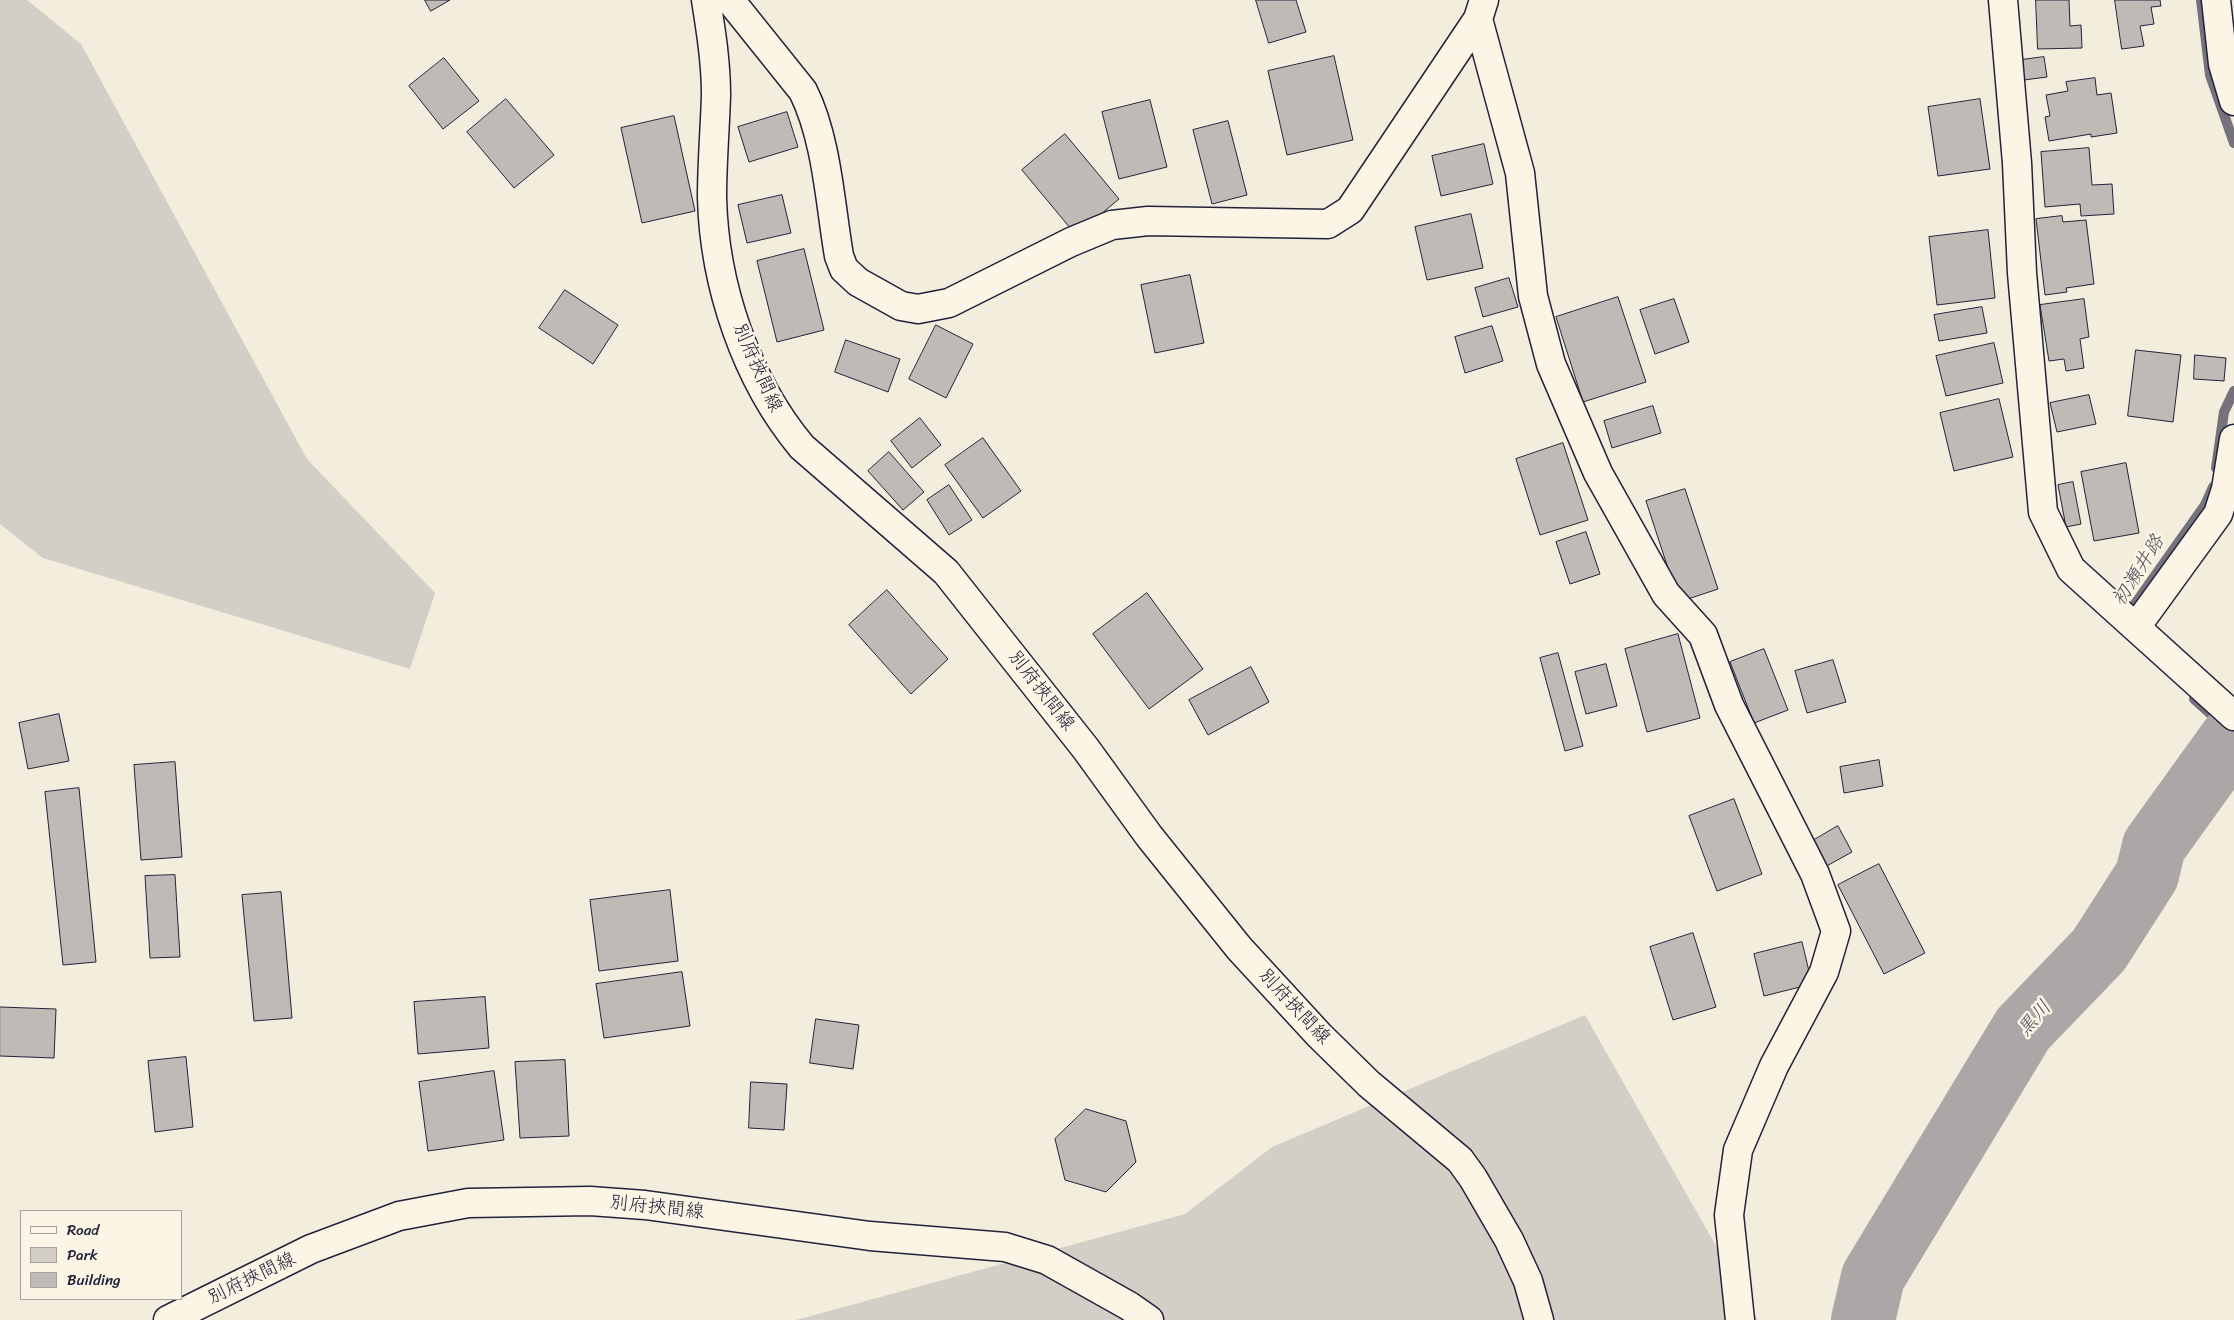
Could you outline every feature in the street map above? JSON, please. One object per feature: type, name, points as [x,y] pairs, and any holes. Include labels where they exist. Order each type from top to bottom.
[{"type":"street","name":"別府挾間線","points":[[706,0],[713,46],[716,94],[713,205],[722,272],[728,300],[745,350],[774,411],[802,447],[946,572],[1081,742],[1149,836],[1280,994],[1369,1084],[1460,1160],[1473,1178],[1509,1240],[1528,1281],[1539,1320]]},
{"type":"street","points":[[730,0],[804,91],[810,105],[818,127],[839,256],[844,268],[858,282],[889,300],[901,306],[918,309],[949,303],[1071,242],[1112,226],[1148,221],[1328,224],[1350,210],[1481,10]]},
{"type":"street","points":[[2003,0],[2016,163],[2022,273],[2044,512],[2071,569],[2234,716]]},
{"type":"street","points":[[2216,0],[2223,64],[2234,101]]},
{"type":"street","points":[[1481,10],[1520,173],[1533,296],[1551,364],[1608,490],[1666,594],[1703,635],[1729,705],[1816,874],[1836,930],[1824,972],[1774,1066],[1738,1150],[1729,1215],[1740,1320]]},
{"type":"street","points":[[2136,627],[2218,514],[2226,489],[2234,439]]},
{"type":"street","name":"別府挾間線","points":[[168,1320],[311,1249],[399,1216],[468,1203],[581,1201],[645,1205],[870,1236],[1005,1247],[1048,1260],[1149,1320]]},
{"type":"green space","points":[[0,0],[27,0],[81,44],[307,459],[435,593],[410,669],[43,558],[0,524]]},
{"type":"green space","points":[[1585,1015],[1758,1320],[796,1320],[1185,1214],[1272,1147]]},
{"type":"building","points":[[425,0],[450,0],[431,11]]},
{"type":"building","points":[[1256,0],[1296,0],[1306,32],[1269,43]]},
{"type":"building","points":[[2036,0],[2069,0],[2070,26],[2081,25],[2082,48],[2038,49]]},
{"type":"building","points":[[2115,0],[2160,0],[2161,6],[2151,7],[2154,24],[2140,26],[2144,46],[2122,49]]},
{"type":"building","points":[[1334,56],[1353,140],[1287,155],[1268,71]]},
{"type":"building","points":[[2044,57],[2047,77],[2024,80],[2021,60]]},
{"type":"building","points":[[444,58],[479,101],[443,129],[409,86]]},
{"type":"building","points":[[2095,78],[2097,95],[2111,93],[2117,133],[2091,137],[2091,134],[2049,141],[2045,117],[2050,116],[2046,95],[2068,91],[2066,82]]},
{"type":"building","points":[[506,99],[554,155],[514,188],[467,132]]},
{"type":"building","points":[[1980,99],[1990,169],[1938,176],[1928,107]]},
{"type":"building","points":[[1150,100],[1167,167],[1119,179],[1102,112]]},
{"type":"building","points":[[787,112],[798,147],[749,162],[738,127]]},
{"type":"building","points":[[674,116],[695,211],[642,223],[621,128]]},
{"type":"building","points":[[1228,121],[1247,195],[1212,204],[1193,130]]},
{"type":"building","points":[[1065,134],[1119,199],[1076,235],[1022,170]]},
{"type":"building","points":[[1484,144],[1493,184],[1441,196],[1432,156]]},
{"type":"building","points":[[2089,148],[2092,185],[2112,184],[2114,214],[2081,216],[2080,204],[2045,207],[2041,152]]},
{"type":"building","points":[[782,195],[791,233],[747,243],[738,205]]},
{"type":"building","points":[[1471,214],[1483,268],[1427,280],[1415,227]]},
{"type":"building","points":[[2062,216],[2063,222],[2086,220],[2094,284],[2066,288],[2067,292],[2045,295],[2036,219]]},
{"type":"building","points":[[1988,230],[1995,298],[1937,305],[1929,237]]},
{"type":"building","points":[[804,249],[824,330],[777,342],[757,261]]},
{"type":"building","points":[[1190,275],[1204,343],[1155,353],[1141,285]]},
{"type":"building","points":[[1509,278],[1518,307],[1483,317],[1475,288]]},
{"type":"building","points":[[565,290],[618,325],[593,364],[539,328]]},
{"type":"building","points":[[1618,297],[1646,382],[1583,402],[1556,317]]},
{"type":"building","points":[[1674,299],[1689,342],[1655,354],[1640,310]]},
{"type":"building","points":[[2084,299],[2089,337],[2080,339],[2084,368],[2066,371],[2064,359],[2049,361],[2040,305]]},
{"type":"building","points":[[1982,307],[1987,333],[1939,341],[1934,315]]},
{"type":"building","points":[[936,325],[973,344],[946,398],[909,379]]},
{"type":"building","points":[[1492,326],[1503,361],[1465,373],[1455,337]]},
{"type":"building","points":[[846,340],[900,359],[888,392],[835,372]]},
{"type":"building","points":[[1994,343],[2003,383],[1946,396],[1936,356]]},
{"type":"building","points":[[2136,350],[2181,355],[2173,422],[2128,416]]},
{"type":"building","points":[[2195,355],[2226,358],[2224,381],[2194,379]]},
{"type":"building","points":[[2089,395],[2096,424],[2057,432],[2050,403]]},
{"type":"building","points":[[1999,399],[2013,457],[1954,471],[1940,413]]},
{"type":"building","points":[[1653,406],[1661,433],[1612,448],[1604,421]]},
{"type":"building","points":[[920,418],[941,445],[912,468],[891,441]]},
{"type":"building","points":[[983,438],[1021,491],[983,518],[945,465]]},
{"type":"building","points":[[1563,443],[1588,520],[1540,535],[1516,459]]},
{"type":"building","points":[[889,452],[924,492],[903,510],[868,471]]},
{"type":"building","points":[[2126,463],[2139,533],[2094,541],[2081,472]]},
{"type":"building","points":[[2073,482],[2081,524],[2066,527],[2058,485]]},
{"type":"building","points":[[949,485],[972,520],[949,535],[927,500]]},
{"type":"building","points":[[1685,489],[1718,589],[1679,602],[1646,501]]},
{"type":"building","points":[[1586,532],[1600,574],[1570,584],[1556,542]]},
{"type":"building","points":[[887,590],[948,659],[911,694],[849,625]]},
{"type":"building","points":[[1147,593],[1203,669],[1149,709],[1093,634]]},
{"type":"building","points":[[1678,634],[1700,718],[1647,732],[1625,649]]},
{"type":"building","points":[[1764,649],[1788,710],[1754,723],[1730,662]]},
{"type":"building","points":[[1558,653],[1583,746],[1565,751],[1540,658]]},
{"type":"building","points":[[1833,660],[1846,702],[1807,713],[1795,671]]},
{"type":"building","points":[[1606,664],[1617,706],[1586,714],[1575,672]]},
{"type":"building","points":[[1251,667],[1269,702],[1208,735],[1189,700]]},
{"type":"building","points":[[59,714],[69,761],[28,769],[19,723]]},
{"type":"building","points":[[1879,760],[1883,786],[1844,793],[1840,767]]},
{"type":"building","points":[[175,762],[182,857],[141,860],[134,765]]},
{"type":"building","points":[[79,788],[96,962],[63,965],[45,792]]},
{"type":"building","points":[[1734,799],[1762,874],[1717,891],[1689,816]]},
{"type":"building","points":[[1838,826],[1852,852],[1823,868],[1809,843]]},
{"type":"building","points":[[1879,864],[1925,953],[1884,974],[1838,885]]},
{"type":"building","points":[[175,875],[180,957],[150,958],[145,876]]},
{"type":"building","points":[[670,890],[678,961],[599,971],[590,900]]},
{"type":"building","points":[[281,892],[292,1018],[254,1021],[242,895]]},
{"type":"building","points":[[1693,933],[1716,1007],[1673,1020],[1650,947]]},
{"type":"building","points":[[1802,942],[1812,984],[1764,996],[1754,954]]},
{"type":"building","points":[[682,972],[690,1026],[604,1038],[596,984]]},
{"type":"building","points":[[485,997],[489,1048],[418,1054],[414,1002]]},
{"type":"building","points":[[0,1007],[56,1009],[54,1058],[0,1056]]},
{"type":"building","points":[[816,1019],[859,1025],[853,1069],[810,1063]]},
{"type":"building","points":[[186,1057],[193,1127],[155,1132],[148,1061]]},
{"type":"building","points":[[565,1060],[569,1136],[520,1138],[515,1062]]},
{"type":"building","points":[[494,1071],[504,1140],[428,1151],[419,1082]]},
{"type":"building","points":[[751,1082],[787,1084],[784,1130],[749,1128]]},
{"type":"building","points":[[1086,1109],[1126,1121],[1136,1162],[1106,1192],[1065,1180],[1055,1139]]},
{"type":"waterway","name":"初瀬井路","points":[[2201,0],[2210,75],[2234,143]]},
{"type":"waterway","name":"初瀬井路","points":[[2216,468],[2224,412],[2234,391]]},
{"type":"waterway","name":"初瀬井路","points":[[2127,619],[2135,604],[2205,505],[2213,487]]},
{"type":"waterway","name":"初瀬井路","points":[[2194,699],[2234,735]]},
{"type":"waterway","name":"黒川","points":[[1863,1320],[1873,1277],[2023,1029],[2099,950],[2147,875],[2154,846],[2234,735]]}]
